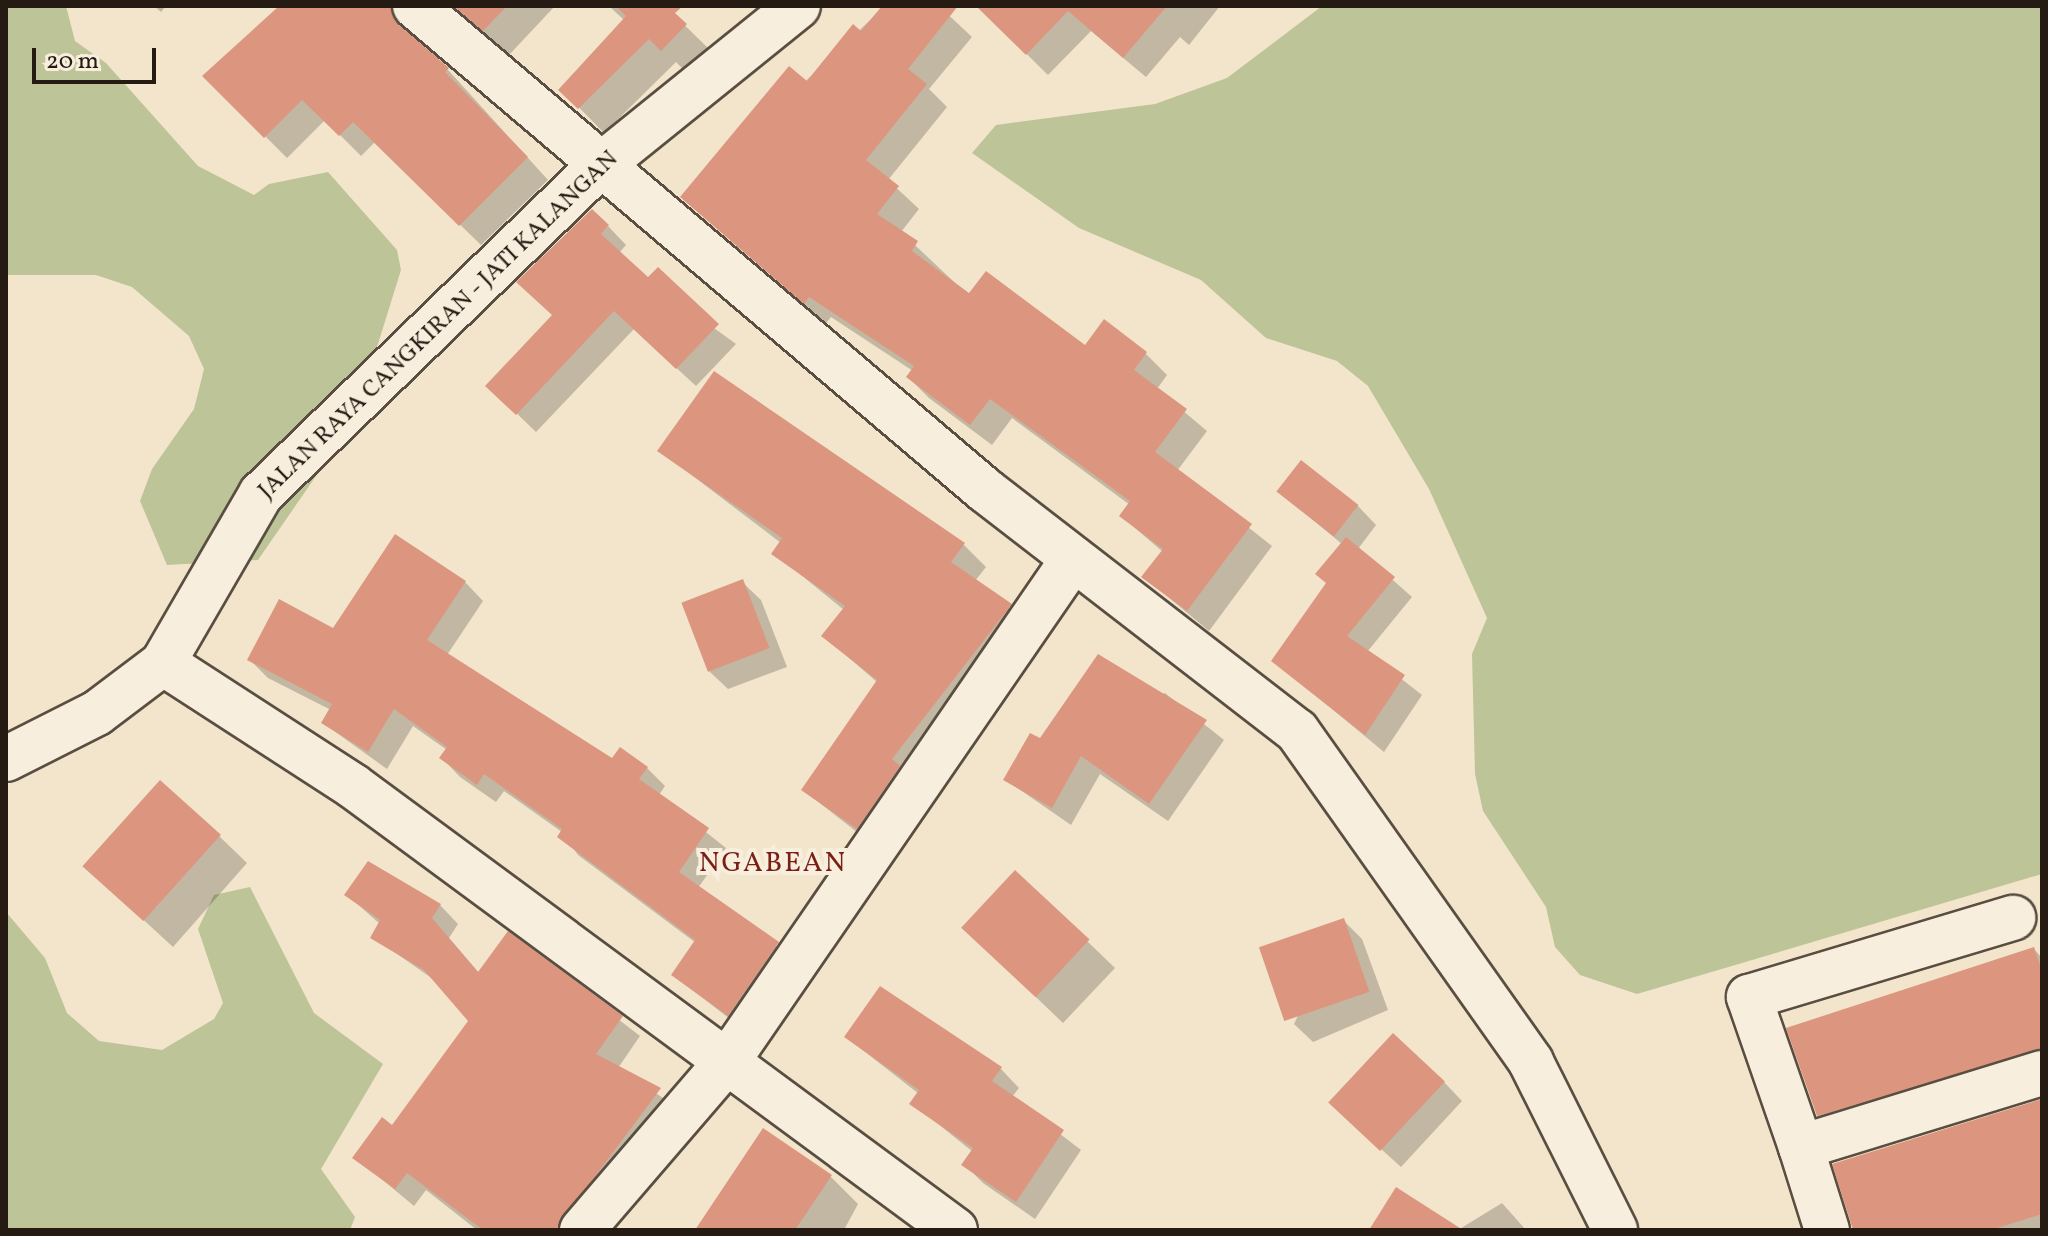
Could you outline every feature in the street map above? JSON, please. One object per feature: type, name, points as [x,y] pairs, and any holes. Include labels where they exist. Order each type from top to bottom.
[{"type":"street","points":[[415,6],[1073,559],[1297,731],[1531,1062],[1615,1230]]},
{"type":"street","name":"JALAN RAYA CANGKIRAN - JATI KALANGAN","points":[[6,759],[97,713],[163,663],[261,494],[601,165],[798,6]]},
{"type":"street","points":[[582,1230],[729,1059],[1073,559]]},
{"type":"street","points":[[163,663],[353,786],[729,1059],[955,1230]]},
{"type":"street","points":[[1827,1230],[1749,997],[2013,918]]},
{"type":"street","points":[[1801,1147],[2042,1073]]},
{"type":"green space","points":[[6,6],[66,6],[75,41],[106,63],[198,166],[254,195],[269,184],[328,172],[397,250],[401,270],[354,421],[258,560],[167,565],[140,501],[152,469],[194,409],[204,369],[189,336],[132,287],[96,275],[6,275]]},
{"type":"green space","points":[[1322,6],[2042,6],[2042,874],[1637,994],[1580,975],[1555,947],[1546,907],[1483,811],[1475,774],[1472,654],[1487,618],[1429,489],[1368,386],[1337,361],[1266,338],[1201,280],[1079,228],[972,153],[996,125],[1155,104],[1227,78]]},
{"type":"green space","points":[[250,887],[314,1013],[383,1064],[321,1169],[355,1217],[350,1230],[6,1230],[6,912],[45,958],[67,1013],[99,1041],[162,1050],[214,1019],[223,1003],[198,929],[214,895]]},
{"type":"building","points":[[279,6],[391,6],[399,25],[449,68],[445,72],[528,157],[459,226],[353,122],[339,136],[302,100],[264,138],[202,76]]},
{"type":"building","points":[[454,6],[507,6],[483,31]]},
{"type":"building","points":[[616,6],[683,6],[675,13],[687,24],[661,51],[649,39],[578,109],[558,90],[626,16]]},
{"type":"building","points":[[882,6],[958,6],[908,69],[927,84],[866,160],[899,186],[877,214],[918,241],[912,251],[969,293],[986,271],[1085,345],[1104,319],[1147,352],[1134,370],[1187,409],[1155,452],[1252,524],[1187,611],[1141,577],[1163,549],[1119,516],[1130,501],[990,399],[970,425],[906,377],[914,366],[809,297],[804,304],[680,197],[789,66],[807,81],[853,24],[861,31]]},
{"type":"building","points":[[976,6],[1167,6],[1123,58],[1068,11],[1026,55]]},
{"type":"building","points":[[592,209],[609,225],[601,234],[648,277],[658,267],[719,324],[676,369],[614,311],[516,415],[485,386],[552,315],[516,282]]},
{"type":"building","points":[[714,371],[965,543],[951,562],[1012,604],[892,759],[900,766],[857,829],[801,790],[877,680],[821,636],[845,606],[771,554],[782,538],[657,451]]},
{"type":"building","points":[[1301,460],[1359,505],[1334,536],[1276,492]]},
{"type":"building","points":[[395,534],[466,581],[427,640],[612,758],[620,747],[648,767],[639,779],[709,828],[679,872],[779,942],[728,1016],[671,975],[695,940],[557,837],[562,829],[484,774],[477,785],[439,758],[447,747],[394,709],[368,752],[321,723],[332,704],[247,660],[279,599],[333,628]]},
{"type":"building","points":[[1346,537],[1395,577],[1347,636],[1405,675],[1365,735],[1271,661],[1326,583],[1315,574]]},
{"type":"building","points":[[743,579],[770,648],[708,672],[681,603]]},
{"type":"building","points":[[1098,654],[1207,720],[1149,804],[1081,756],[1052,808],[1003,780],[1030,733],[1040,738]]},
{"type":"building","points":[[160,780],[221,835],[143,921],[82,866]]},
{"type":"building","points":[[368,861],[441,904],[432,918],[478,972],[508,931],[623,1016],[596,1054],[661,1088],[555,1230],[483,1230],[407,1173],[395,1189],[352,1158],[382,1117],[392,1125],[468,1021],[424,970],[370,938],[380,920],[344,895]]},
{"type":"building","points":[[1015,870],[1090,940],[1036,997],[961,928]]},
{"type":"building","points":[[1344,918],[1369,992],[1284,1021],[1259,947]]},
{"type":"building","points":[[2034,947],[2042,971],[2042,1049],[1817,1116],[1786,1028]]},
{"type":"building","points":[[880,986],[1002,1067],[992,1081],[1064,1130],[1016,1202],[961,1165],[973,1148],[909,1104],[919,1090],[844,1037]]},
{"type":"building","points":[[1393,1033],[1445,1081],[1380,1151],[1328,1102]]},
{"type":"building","points":[[2042,1099],[2042,1214],[1991,1230],[1853,1230],[1832,1164]]},
{"type":"building","points":[[763,1128],[832,1175],[795,1230],[695,1230]]},
{"type":"building","points":[[1396,1187],[1463,1230],[1369,1230]]},
{"type":"district","name":"NGABEAN","points":[[773,864]]}]
